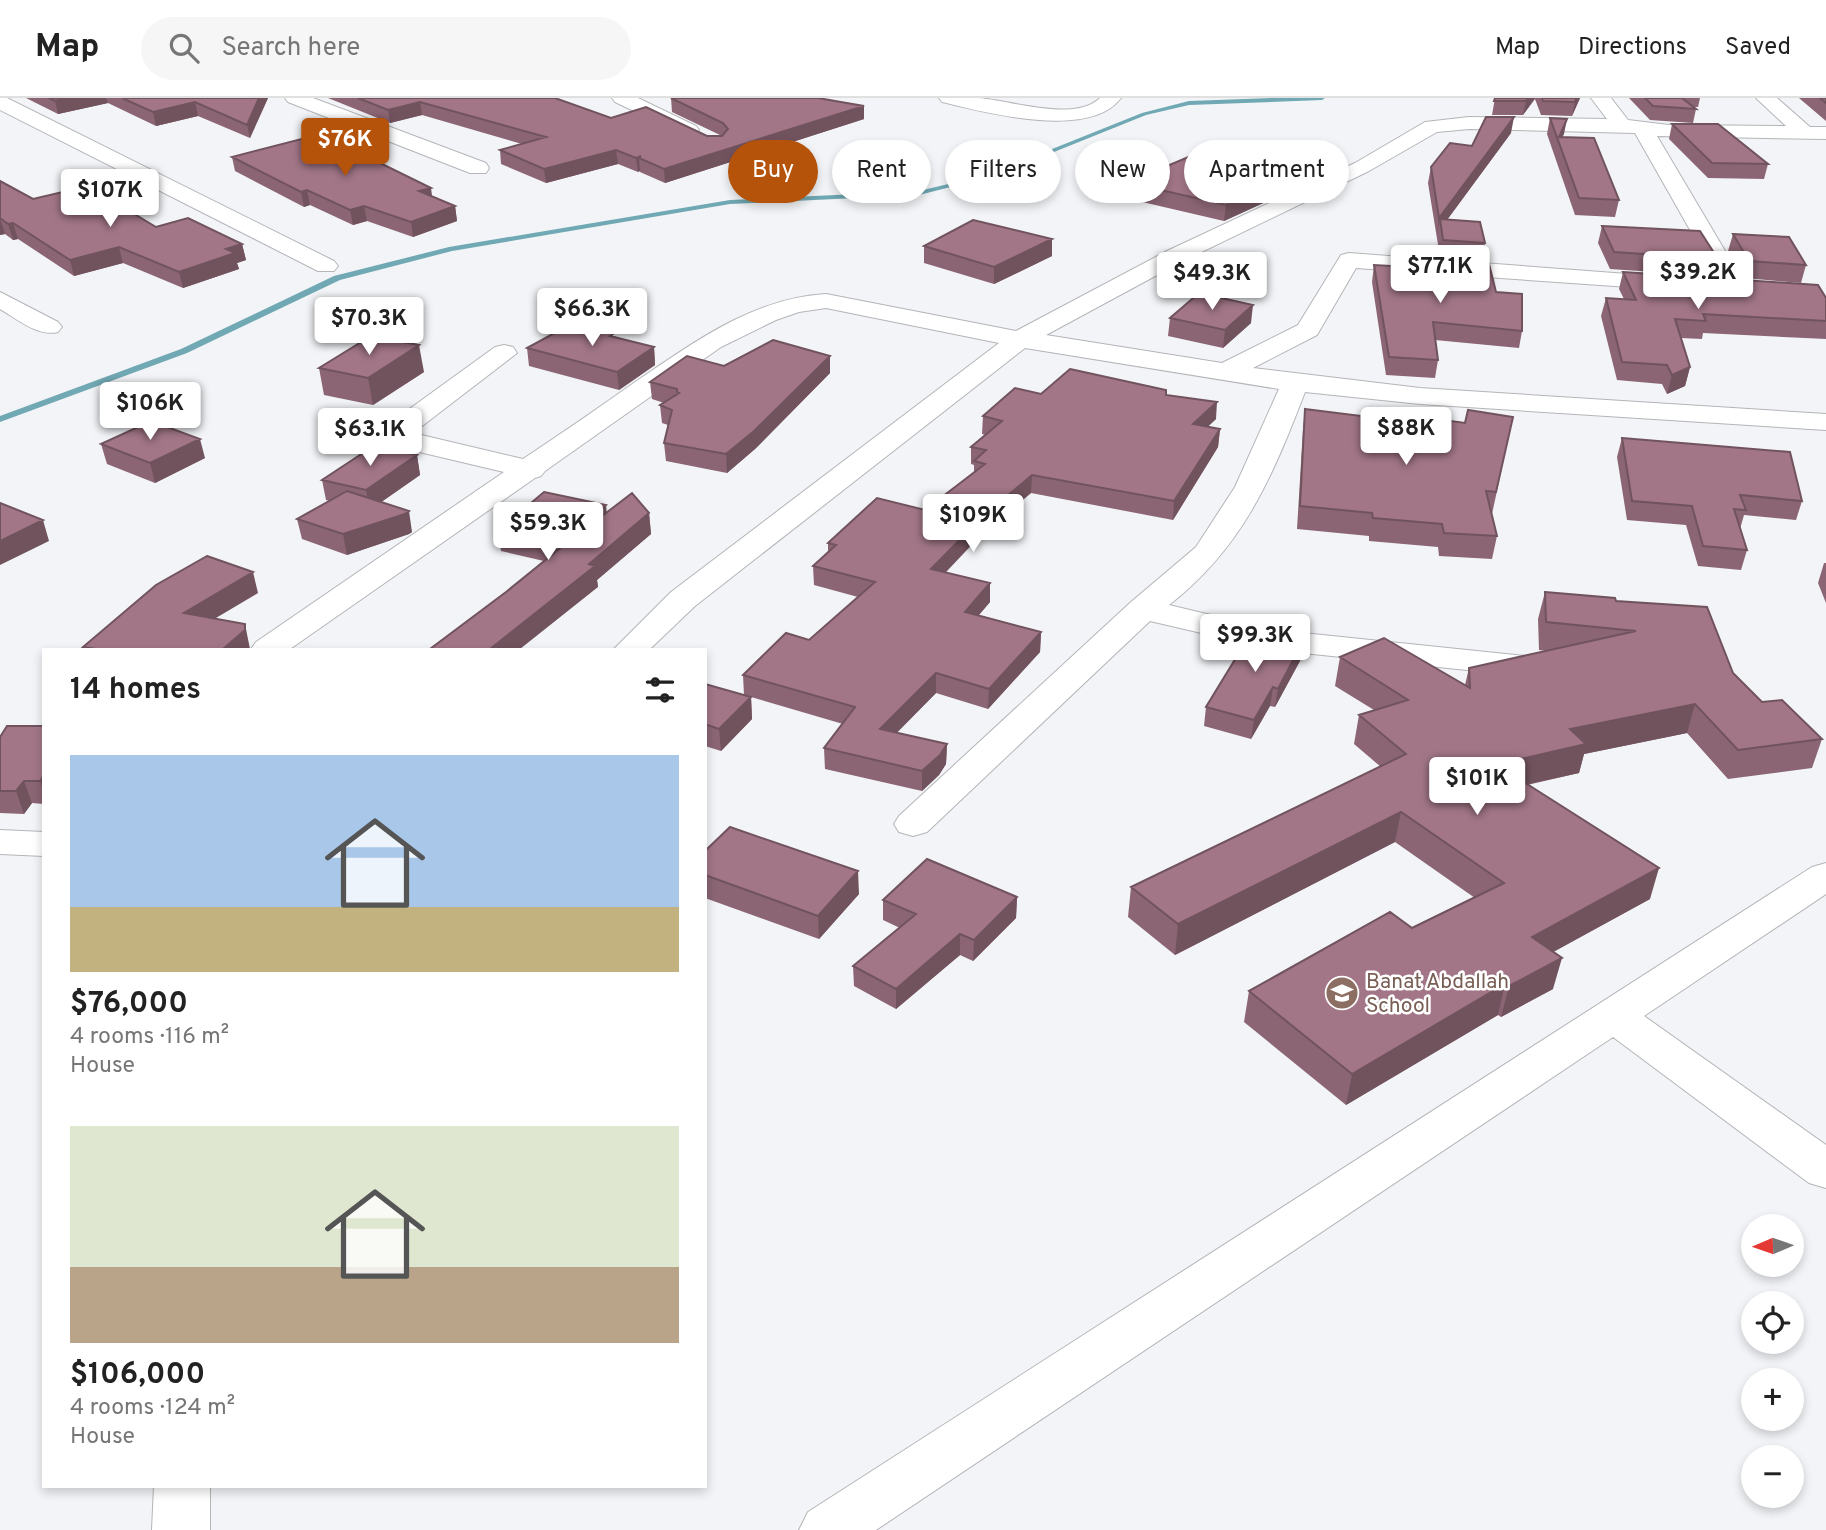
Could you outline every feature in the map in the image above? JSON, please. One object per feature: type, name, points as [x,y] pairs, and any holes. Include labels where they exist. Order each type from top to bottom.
[{"type":"street","points":[[295,98],[478,169]]},
{"type":"street","points":[[622,98],[704,137]]},
{"type":"street","points":[[949,98],[1056,116],[1091,113],[1108,104],[1111,98]]},
{"type":"street","points":[[1601,98],[1633,127],[1735,288]]},
{"type":"street","points":[[1766,98],[1805,133]]},
{"type":"street","points":[[0,102],[326,266]]},
{"type":"street","points":[[632,648],[683,599],[1020,339],[1218,233],[1362,167],[1432,126],[1458,123],[1826,133]]},
{"type":"street","points":[[1225,372],[1308,330],[1349,260],[1761,290]]},
{"type":"street","points":[[0,299],[49,327]]},
{"type":"street","points":[[269,648],[531,470],[712,342],[787,305],[826,301],[1020,339],[1295,383],[1434,397],[1826,422]]},
{"type":"street","points":[[504,353],[400,429],[398,436],[404,440],[531,470]]},
{"type":"street","points":[[913,824],[1143,609],[1214,547],[1260,469],[1295,383]]},
{"type":"street","points":[[1143,609],[1274,640],[1525,666]]},
{"type":"street","points":[[0,842],[42,844]]},
{"type":"street","points":[[828,1530],[1826,876]]},
{"type":"street","points":[[1614,1016],[1826,1170]]},
{"type":"street","points":[[181,1530],[182,1488]]},
{"type":"building","points":[[122,98],[259,98],[247,125],[195,102],[153,112]]},
{"type":"building","points":[[358,98],[555,98],[611,118],[646,107],[707,136],[722,136],[728,129],[723,123],[671,98],[818,98],[864,106],[756,140],[728,140],[728,149],[664,169],[639,158],[641,156],[636,158],[616,150],[544,169],[500,150],[546,137],[420,102],[388,110]]},
{"type":"building","points":[[1495,98],[1528,98],[1526,101],[1494,101]]},
{"type":"building","points":[[1542,98],[1576,98],[1575,102],[1543,101]]},
{"type":"building","points":[[1645,98],[1682,98],[1696,109],[1653,106]]},
{"type":"building","points":[[1486,117],[1514,117],[1439,218],[1431,167],[1450,143],[1472,146]]},
{"type":"building","points":[[1550,118],[1567,119],[1559,137],[1594,138],[1619,200],[1579,198]]},
{"type":"building","points":[[1672,124],[1718,124],[1768,164],[1712,163]]},
{"type":"building","points":[[321,134],[431,188],[419,191],[455,206],[411,222],[364,206],[350,210],[307,190],[301,192],[232,157]]},
{"type":"building","points":[[1184,159],[1184,195],[1170,192],[1170,165]]},
{"type":"building","points":[[0,181],[33,199],[88,186],[156,227],[188,218],[242,244],[226,249],[235,253],[179,272],[119,247],[70,260],[13,223],[8,224],[0,218]]},
{"type":"building","points":[[1440,219],[1480,222],[1485,243],[1443,240]]},
{"type":"building","points":[[973,220],[1052,239],[994,267],[924,246]]},
{"type":"building","points":[[1602,226],[1700,231],[1718,259],[1614,252]]},
{"type":"building","points":[[1733,234],[1789,237],[1806,265],[1749,261]]},
{"type":"building","points":[[1446,261],[1489,264],[1496,292],[1522,294],[1522,331],[1433,322],[1438,360],[1389,357],[1374,265],[1448,269]]},
{"type":"building","points":[[1623,272],[1818,285],[1826,298],[1826,321],[1703,314],[1706,321],[1675,319],[1690,367],[1672,375],[1667,365],[1622,362],[1606,298],[1636,300]]},
{"type":"building","points":[[1199,293],[1253,305],[1225,330],[1170,318]]},
{"type":"building","points":[[571,324],[654,347],[617,372],[527,348]]},
{"type":"building","points":[[371,336],[419,345],[368,378],[319,368]]},
{"type":"building","points":[[773,340],[830,356],[754,431],[726,454],[664,443],[672,410],[660,405],[679,393],[677,389],[650,382],[687,356],[724,366]]},
{"type":"building","points":[[1070,369],[1166,390],[1166,395],[1217,402],[1193,424],[1220,429],[1174,501],[1032,475],[982,517],[931,569],[990,583],[965,612],[1041,632],[989,689],[936,673],[880,729],[947,744],[940,755],[922,771],[824,748],[855,707],[743,675],[786,633],[809,640],[875,582],[813,566],[836,545],[828,543],[877,498],[925,510],[985,464],[974,461],[986,450],[971,447],[1002,421],[983,416],[1015,388],[1041,394]]},
{"type":"building","points":[[1305,409],[1393,420],[1399,414],[1465,423],[1468,410],[1513,417],[1496,492],[1486,491],[1497,536],[1444,533],[1442,524],[1373,518],[1372,513],[1300,506]]},
{"type":"building","points":[[151,421],[200,439],[150,463],[101,444]]},
{"type":"building","points":[[1622,438],[1790,452],[1802,501],[1740,495],[1746,510],[1734,509],[1747,550],[1703,546],[1692,506],[1632,501]]},
{"type":"building","points":[[375,445],[417,455],[366,490],[322,480]]},
{"type":"building","points":[[347,491],[409,511],[343,534],[297,519]]},
{"type":"building","points":[[544,492],[606,505],[592,519],[597,520],[632,493],[649,513],[589,564],[595,566],[491,648],[431,648],[564,545],[498,531]]},
{"type":"building","points":[[0,503],[43,520],[0,541]]},
{"type":"building","points":[[207,556],[253,572],[184,613],[245,624],[245,630],[224,648],[83,647],[156,585]]},
{"type":"building","points":[[1545,592],[1615,598],[1616,601],[1707,607],[1733,673],[1762,702],[1782,700],[1822,739],[1738,750],[1695,704],[1570,729],[1586,744],[1516,760],[1524,767],[1508,772],[1659,868],[1532,937],[1562,958],[1509,986],[1505,984],[1352,1074],[1249,991],[1390,912],[1412,928],[1504,883],[1401,812],[1178,924],[1131,887],[1406,754],[1359,715],[1408,700],[1340,657],[1384,638],[1470,688],[1469,668],[1636,631],[1546,622]]},
{"type":"building","points":[[1253,630],[1303,641],[1278,689],[1273,687],[1254,720],[1206,707]]},
{"type":"building","points":[[707,685],[751,697],[719,729],[707,725]]},
{"type":"building","points":[[7,726],[42,726],[40,781],[24,781],[16,791],[0,791],[0,737]]},
{"type":"building","points":[[730,827],[858,871],[818,916],[707,876],[707,849]]},
{"type":"building","points":[[927,859],[1017,897],[974,940],[960,934],[896,989],[853,966],[916,914],[883,900]]},
{"type":"waterway","points":[[0,419],[184,351],[337,278],[452,249],[730,202],[919,193],[992,175],[1144,114],[1189,103],[1322,98]]},
{"type":"place","name":"Banat Abdallah School","points":[[1342,993]]}]
